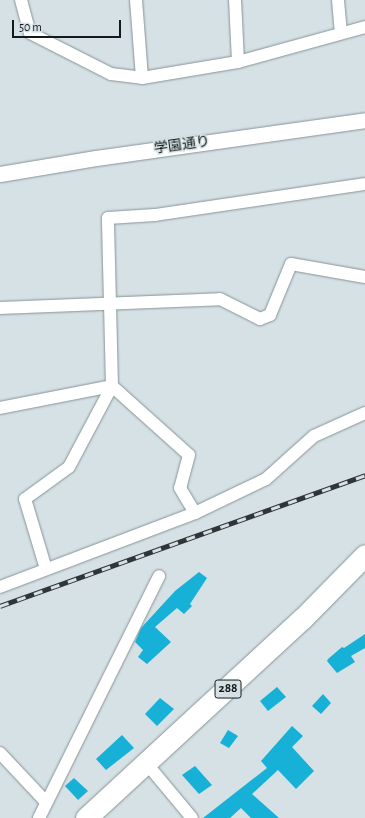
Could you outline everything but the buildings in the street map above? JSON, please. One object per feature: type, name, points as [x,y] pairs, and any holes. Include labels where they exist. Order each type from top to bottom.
[{"type":"highway","name":"288","points":[[86,818],[147,764],[303,618],[365,555]]},
{"type":"street","points":[[21,0],[30,33],[111,74],[142,78],[238,62],[341,32],[365,27]]},
{"type":"street","points":[[136,0],[142,78]]},
{"type":"street","points":[[235,0],[238,62]]},
{"type":"street","points":[[338,0],[341,32]]},
{"type":"street","name":"学園通り","points":[[0,174],[88,159],[365,120]]},
{"type":"street","points":[[46,570],[25,499],[69,467],[112,386],[108,218],[155,215],[365,184]]},
{"type":"street","points":[[0,308],[220,299],[260,319],[270,315],[291,264],[365,277]]},
{"type":"street","points":[[0,408],[112,386]]},
{"type":"street","points":[[112,386],[189,455],[180,488],[195,513]]},
{"type":"street","points":[[0,587],[195,513],[266,479],[314,436],[365,413]]},
{"type":"street","points":[[39,818],[159,576]]},
{"type":"street","points":[[0,753],[46,802]]},
{"type":"street","points":[[147,764],[192,818]]},
{"type":"railway","points":[[0,606],[365,475]]}]
